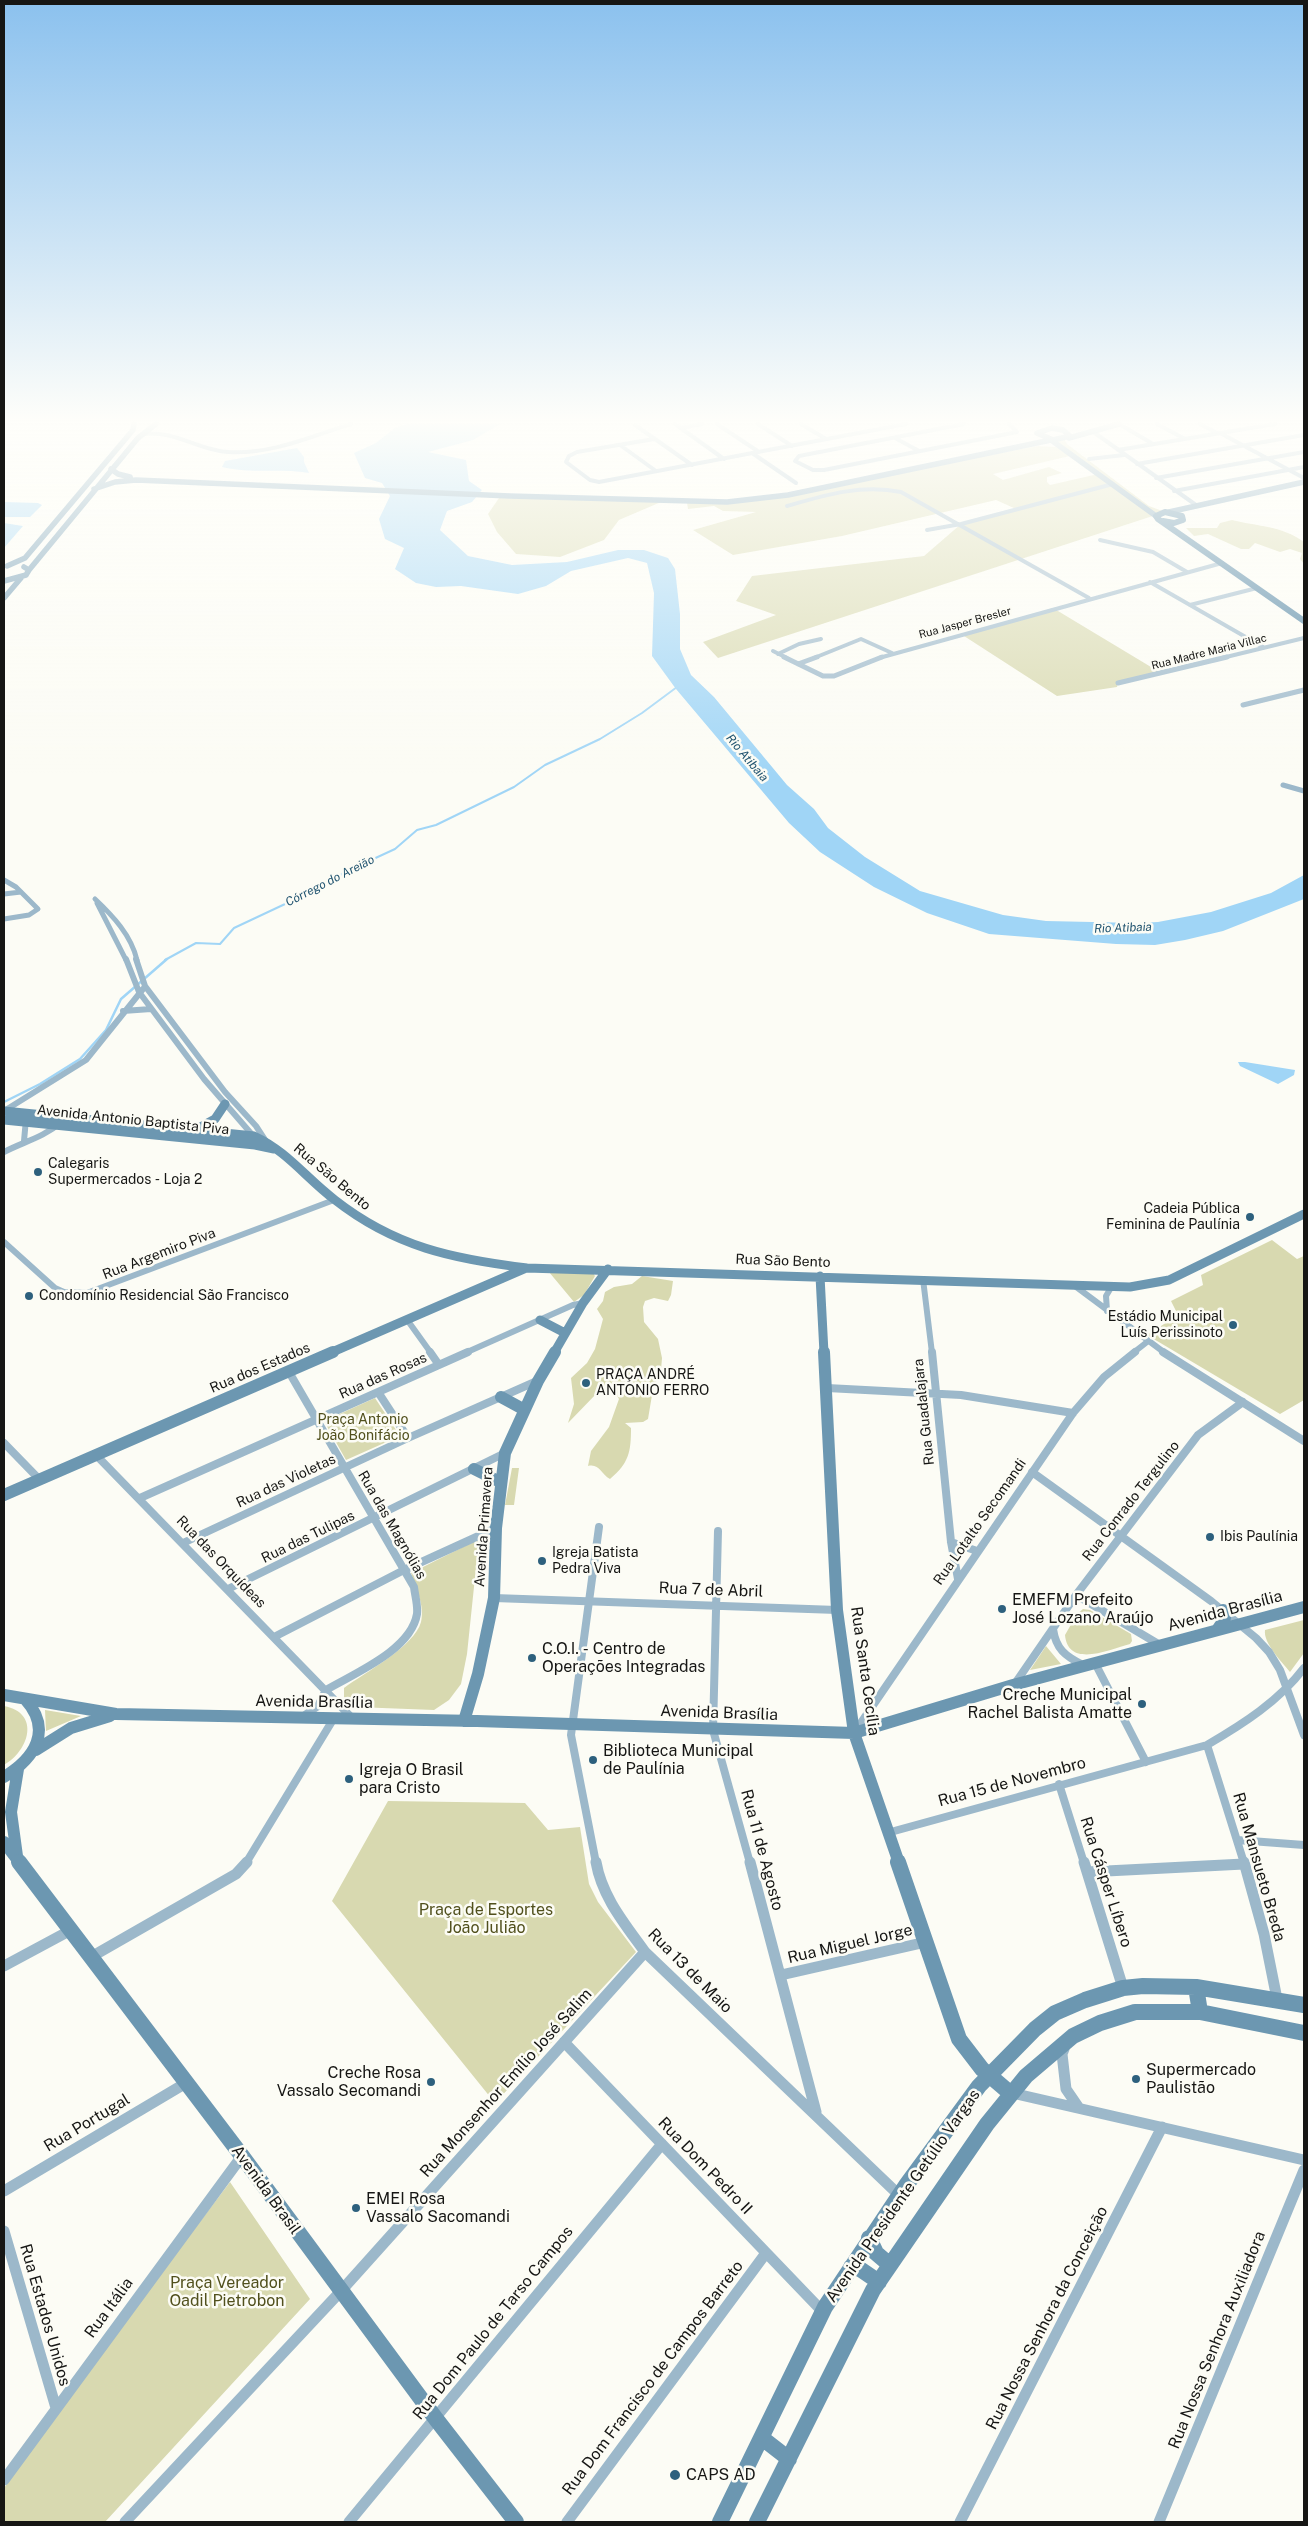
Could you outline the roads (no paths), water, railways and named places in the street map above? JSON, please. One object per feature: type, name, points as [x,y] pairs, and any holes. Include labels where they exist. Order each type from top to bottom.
[{"type":"main road","points":[[5,566],[25,558],[39,542]]},
{"type":"main road","points":[[4,598],[52,542]]},
{"type":"main road","points":[[1192,542],[1304,621]]},
{"type":"main road","points":[[1208,542],[1304,614]]},
{"type":"main road","points":[[5,566],[19,566],[29,570]]},
{"type":"main road","points":[[4,581],[21,578]]},
{"type":"main road","points":[[195,1130],[215,1119],[225,1104]]},
{"type":"main road","name":"Avenida Antonio Baptista Piva","points":[[4,1111],[254,1136]]},
{"type":"main road","points":[[76,1127],[82,1118]]},
{"type":"main road","name":"Avenida Antonio Baptista Piva","points":[[4,1120],[268,1146]]},
{"type":"main road","name":"Rua São Bento","points":[[254,1136],[334,1200],[367,1223],[412,1247],[440,1256],[527,1268],[923,1279],[1075,1286],[1151,1285],[1169,1280],[1304,1214]]},
{"type":"main road","points":[[484,1263],[493,1274],[487,1286]]},
{"type":"main road","name":"Rua dos Estados","points":[[4,1494],[527,1268]]},
{"type":"main road","name":"Avenida Primavera","points":[[464,1721],[478,1674],[494,1598],[496,1528],[500,1482],[505,1453],[523,1409],[538,1381],[583,1303],[608,1269]]},
{"type":"main road","name":"Rua Santa Cecília","points":[[820,1276],[837,1610],[854,1733],[959,2040],[969,2057],[987,2076],[1010,2093]]},
{"type":"main road","points":[[540,1320],[565,1333]]},
{"type":"main road","points":[[501,1396],[523,1409]]},
{"type":"main road","points":[[474,1469],[500,1482]]},
{"type":"main road","name":"Avenida Brasília","points":[[4,1695],[116,1714],[464,1721],[854,1733],[1013,1685],[1304,1607]]},
{"type":"main road","points":[[1217,1630],[1225,1618],[1222,1610]]},
{"type":"main road","points":[[4,1777],[18,1769],[31,1754],[37,1743],[41,1722],[38,1713],[26,1699]]},
{"type":"main road","name":"Avenida Brasília","points":[[31,1754],[49,1738],[76,1724],[116,1714]]},
{"type":"main road","name":"Avenida Brasil","points":[[17,1858],[12,1831],[10,1802],[18,1769]]},
{"type":"main road","name":"Avenida Brasil","points":[[4,1842],[242,2156],[436,2419],[516,2522]]},
{"type":"main road","name":"Avenida Presidente Getúlio Vargas","points":[[720,2522],[823,2312],[869,2238],[987,2076],[1035,2029],[1055,2013],[1086,2000],[1124,1988],[1142,1986],[1196,1987],[1304,2005]]},
{"type":"main road","points":[[1196,1987],[1200,2012]]},
{"type":"main road","name":"Avenida Presidente Getúlio Vargas","points":[[757,2522],[879,2282],[1010,2093],[1066,2041],[1100,2023],[1135,2012],[1200,2012],[1304,2033]]},
{"type":"main road","points":[[869,2238],[876,2253],[890,2265]]},
{"type":"main road","points":[[851,2267],[860,2269],[879,2282]]},
{"type":"main road","points":[[762,2438],[789,2459]]},
{"type":"street","points":[[992,542],[1089,598]]},
{"type":"street","points":[[1108,542],[1153,552],[1187,572]]},
{"type":"street","name":"Rua Jasper Bresler","points":[[798,664],[823,676],[832,677],[892,653],[1222,563]]},
{"type":"street","points":[[1150,582],[1263,647]]},
{"type":"street","points":[[1190,605],[1257,588]]},
{"type":"street","name":"Rua Madre Maria Villac","points":[[1118,683],[1304,638]]},
{"type":"street","points":[[821,639],[799,644],[776,653],[798,664],[860,639],[892,653]]},
{"type":"street","points":[[1243,705],[1304,690]]},
{"type":"street","points":[[1283,784],[1304,791]]},
{"type":"street","points":[[4,880],[37,907],[36,912],[29,915],[4,919]]},
{"type":"street","points":[[4,894],[21,892]]},
{"type":"street","name":"Rua São Bento","points":[[254,1136],[225,1104],[139,992],[121,947],[95,898],[107,910],[132,944],[139,974],[145,986],[225,1092],[248,1116],[268,1146]]},
{"type":"street","points":[[121,947],[132,944]]},
{"type":"street","points":[[4,1111],[86,1060],[123,1011],[145,986]]},
{"type":"street","points":[[123,1011],[151,1009]]},
{"type":"street","points":[[218,1095],[225,1092]]},
{"type":"street","points":[[24,1141],[26,1123],[31,1114]]},
{"type":"street","points":[[4,1152],[24,1141],[48,1133],[58,1126],[63,1117]]},
{"type":"street","name":"Rua Argemiro Piva","points":[[4,1242],[55,1288],[64,1292],[87,1293],[334,1200]]},
{"type":"street","name":"Rua Guadalajara","points":[[923,1279],[937,1393],[951,1542],[958,1579]]},
{"type":"street","points":[[1075,1286],[1147,1342],[1304,1441]]},
{"type":"street","points":[[1107,1311],[1106,1296],[1112,1286]]},
{"type":"street","name":"Rua das Rosas","points":[[140,1498],[540,1320],[583,1303]]},
{"type":"street","points":[[408,1321],[439,1365]]},
{"type":"street","name":"Rua Lotalto Secomandi","points":[[854,1733],[1073,1413],[1104,1377],[1147,1342]]},
{"type":"street","name":"Rua das Magnólias","points":[[289,1372],[414,1587],[417,1615],[408,1636],[391,1651],[326,1690]]},
{"type":"street","name":"Rua das Violetas","points":[[183,1543],[344,1467],[538,1381]]},
{"type":"street","points":[[827,1388],[937,1393],[1073,1413]]},
{"type":"street","points":[[378,1392],[408,1438]]},
{"type":"street","name":"Rua Conrado Tergulino","points":[[1013,1685],[1076,1594],[1198,1435],[1243,1402]]},
{"type":"street","points":[[4,1443],[39,1479]]},
{"type":"street","name":"Rua das Tulipas","points":[[228,1589],[374,1519],[505,1453]]},
{"type":"street","name":"Rua das Orquídeas","points":[[96,1454],[353,1719]]},
{"type":"street","points":[[1032,1472],[1241,1624],[1269,1652],[1288,1689],[1304,1735]]},
{"type":"street","name":"Rua 13 de Maio","points":[[599,1527],[571,1735],[599,1879],[614,1908],[645,1952],[900,2195]]},
{"type":"street","points":[[274,1637],[404,1570],[496,1528]]},
{"type":"street","name":"Rua 11 de Agosto","points":[[718,1531],[718,1605],[713,1730],[781,1975],[816,2113]]},
{"type":"street","points":[[951,1542],[977,1551]]},
{"type":"street","points":[[1076,1594],[1160,1645]]},
{"type":"street","name":"Rua 7 de Abril","points":[[494,1598],[837,1610]]},
{"type":"street","points":[[1053,1628],[1055,1645],[1058,1650],[1065,1657],[1090,1665],[1146,1762]]},
{"type":"street","name":"Rua 15 de Novembro","points":[[887,1833],[1059,1784],[1207,1745],[1235,1729],[1288,1689],[1304,1668]]},
{"type":"street","points":[[298,1718],[310,1713],[318,1706],[326,1690]]},
{"type":"street","points":[[92,1957],[236,1874],[244,1867],[334,1718]]},
{"type":"street","name":"Rua Mansueto Breda","points":[[1207,1745],[1244,1864],[1272,1966],[1277,1999]]},
{"type":"street","name":"Rua Cásper Líbero","points":[[1059,1784],[1124,1988]]},
{"type":"street","points":[[1236,1840],[1304,1846]]},
{"type":"street","points":[[1087,1872],[1244,1864]]},
{"type":"street","points":[[4,1966],[71,1930]]},
{"type":"street","name":"Rua Miguel Jorge","points":[[781,1975],[926,1942]]},
{"type":"street","name":"Rua Monsenhor Emílio José Salim","points":[[125,2522],[340,2291],[645,1952]]},
{"type":"street","points":[[1066,2041],[1062,2054],[1066,2089],[1079,2108]]},
{"type":"street","name":"Rua Dom Pedro II","points":[[564,2042],[823,2312]]},
{"type":"street","name":"Rua Portugal","points":[[4,2191],[186,2083]]},
{"type":"street","points":[[1010,2093],[1304,2160]]},
{"type":"street","name":"Rua Nossa Senhora da Conceição","points":[[960,2522],[1162,2128]]},
{"type":"street","name":"Rua Dom Paulo de Tarso Campos","points":[[348,2522],[436,2419],[662,2144]]},
{"type":"street","name":"Rua Itália","points":[[4,2480],[242,2156]]},
{"type":"street","name":"Rua Nossa Senhora Auxiliadora","points":[[1159,2522],[1304,2170]]},
{"type":"street","name":"Rua Estados Unidos","points":[[4,2230],[56,2408]]},
{"type":"street","name":"Rua Dom Francisco de Campos Barreto","points":[[566,2522],[766,2253]]},
{"type":"water","points":[[4,542],[9,542],[4,548]]},
{"type":"water","name":"Rio Atibaia","points":[[391,542],[453,542],[468,556],[512,565],[567,562],[618,550],[644,550],[668,558],[675,569],[680,614],[680,649],[691,675],[714,697],[787,785],[814,809],[828,828],[865,857],[920,891],[1003,915],[1046,921],[1138,923],[1158,922],[1211,912],[1271,893],[1304,875],[1304,899],[1223,931],[1155,945],[1116,944],[989,934],[927,913],[874,887],[820,852],[789,823],[676,689],[652,656],[654,593],[647,563],[628,558],[571,571],[546,586],[518,594],[461,586],[436,587],[416,583],[395,569],[404,548]]},
{"type":"water","points":[[1238,1062],[1295,1070],[1294,1075],[1278,1084],[1240,1066]]},
{"type":"waterway","name":"Córrego do Areião","points":[[165,960],[196,943],[220,944],[234,928],[334,881],[343,873],[395,849],[417,830],[436,825],[514,787],[545,765],[600,739],[642,713],[677,687]]},
{"type":"waterway","name":"Córrego do Areião","points":[[4,1102],[40,1084],[80,1059],[106,1030],[121,999],[167,959]]},
{"type":"place","name":"Calegaris Supermercados - Loja 2","points":[[38,1172]]},
{"type":"place","name":"Cadeia Pública Feminina de Paulínia","points":[[1250,1217]]},
{"type":"place","name":"Condomínio Residencial São Francisco","points":[[29,1296]]},
{"type":"place","name":"Estádio Municipal Luís Perissinoto","points":[[1233,1325]]},
{"type":"place","name":"PRAÇA ANDRÉ ANTONIO FERRO","points":[[586,1383]]},
{"type":"place","name":"Ibis Paulínia","points":[[1210,1537]]},
{"type":"place","name":"Igreja Batista Pedra Viva","points":[[542,1561]]},
{"type":"place","name":"EMEFM Prefeito José Lozano Araújo","points":[[1002,1609]]},
{"type":"place","name":"C.O.I. - Centro de Operações Integradas","points":[[532,1658]]},
{"type":"place","name":"Creche Municipal Rachel Balista Amatte","points":[[1142,1704]]},
{"type":"place","name":"Biblioteca Municipal de Paulínia","points":[[593,1760]]},
{"type":"place","name":"Igreja O Brasil para Cristo","points":[[349,1779]]},
{"type":"place","name":"Supermercado Paulistão","points":[[1136,2079]]},
{"type":"place","name":"Creche Rosa Vassalo Secomandi","points":[[431,2082]]},
{"type":"place","name":"EMEI Rosa Vassalo Sacomandi","points":[[356,2208]]},
{"type":"place","name":"CAPS AD","points":[[675,2475]]},
{"type":"park label","name":"Praça Antonio João Bonifácio","points":[[363,1428]]},
{"type":"park label","name":"Praça de Esportes João Julião","points":[[486,1919]]},
{"type":"park label","name":"Praça Vereador Oadil Pietrobon","points":[[227,2292]]}]
